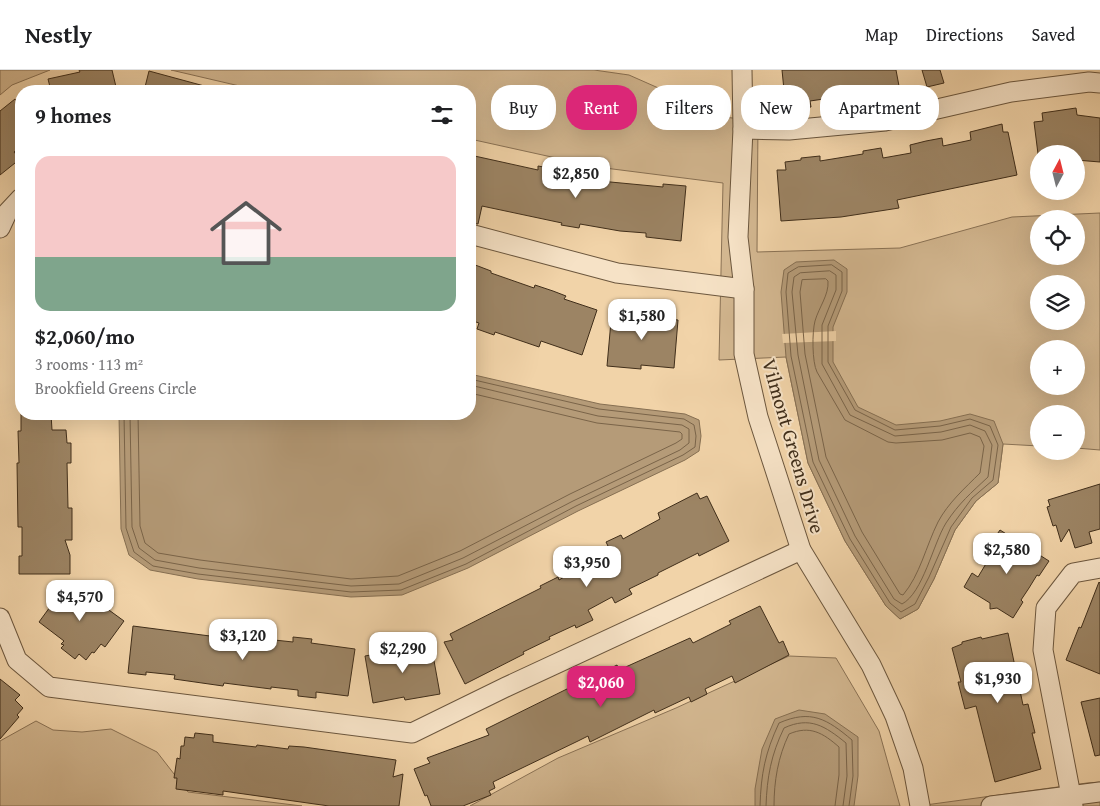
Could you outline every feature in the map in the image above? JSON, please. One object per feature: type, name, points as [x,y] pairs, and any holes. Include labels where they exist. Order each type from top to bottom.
[{"type":"street","name":"Vilmont Greens Drive","points":[[742,70],[742,85]]},
{"type":"street","points":[[810,128],[885,121],[1011,92],[1089,82],[1100,83]]},
{"type":"street","name":"Vilmont Greens Drive","points":[[743,130],[738,237],[744,289],[744,354],[756,408],[801,550],[871,665],[891,707],[913,768],[920,806]]},
{"type":"street","points":[[0,228],[7,213],[15,204]]},
{"type":"street","points":[[476,236],[616,272],[744,289]]},
{"type":"street","points":[[0,618],[17,660],[49,688],[412,733],[506,687],[801,550]]},
{"type":"street","points":[[1072,800],[1043,650],[1046,608],[1073,573],[1100,568]]},
{"type":"street","points":[[991,806],[1072,800],[1100,792]]},
{"type":"shaded area","points":[[0,70],[50,70],[12,85],[0,95]]},
{"type":"shaded area","points":[[171,70],[594,70],[629,75],[652,85],[647,85],[647,130],[731,130],[731,118],[741,119],[741,130],[758,130],[757,252],[900,248],[1012,217],[1030,216],[1030,265],[1085,265],[1085,214],[1100,213],[1100,450],[1085,449],[1085,405],[1030,405],[1030,446],[1003,444],[998,483],[976,501],[955,530],[934,579],[918,609],[900,619],[886,606],[845,541],[808,463],[786,357],[719,360],[723,183],[597,167],[476,140],[476,85],[235,85]]},
{"type":"shaded area","points":[[789,656],[836,658],[879,731],[900,806],[470,806],[558,758],[676,708]]},
{"type":"shaded area","points":[[36,721],[53,730],[82,732],[111,729],[157,752],[188,792],[302,806],[0,806],[0,741]]},
{"type":"shaded area","points":[[1100,782],[1100,806],[918,806],[1087,783]]},
{"type":"water","points":[[834,260],[847,269],[847,292],[833,327],[833,362],[858,407],[896,425],[940,421],[970,414],[994,421],[1003,444],[998,483],[976,501],[955,530],[934,579],[918,609],[900,619],[886,606],[845,541],[808,463],[786,357],[781,292],[784,270],[796,262]]},
{"type":"water","points":[[476,375],[600,404],[685,414],[699,420],[701,436],[699,451],[685,460],[578,511],[468,568],[402,595],[351,597],[198,579],[150,570],[129,555],[121,529],[119,420],[476,420]]},
{"type":"water","points":[[799,710],[825,714],[858,737],[858,776],[854,806],[755,806],[755,789],[762,749],[775,719]]},
{"type":"pier","points":[[836,331],[836,341],[783,343],[782,334]]},
{"type":"building","points":[[79,70],[112,70],[116,85],[50,85],[48,79],[80,72]]},
{"type":"building","points":[[782,70],[896,70],[899,85],[820,85],[820,100],[810,101],[810,85],[784,85]]},
{"type":"building","points":[[922,70],[940,70],[944,83],[926,85]]},
{"type":"building","points":[[149,71],[201,85],[146,85]]},
{"type":"building","points":[[15,99],[15,163],[0,175],[0,111]]},
{"type":"building","points":[[1076,108],[1077,115],[1100,118],[1100,162],[1085,161],[1085,145],[1037,145],[1034,122],[1043,121],[1042,113]]},
{"type":"building","points":[[1002,124],[1003,132],[1008,132],[1017,175],[897,200],[899,208],[841,217],[781,221],[777,170],[786,170],[785,162],[820,156],[820,161],[863,154],[863,151],[881,148],[883,158],[911,153],[910,145],[926,141],[942,138],[943,146],[971,140],[970,132]]},
{"type":"building","points":[[476,156],[538,170],[538,166],[549,168],[550,164],[565,167],[564,171],[601,178],[600,181],[663,187],[663,184],[686,186],[681,241],[646,237],[646,233],[620,231],[580,224],[579,228],[561,225],[562,223],[482,206],[478,224],[476,224]]},
{"type":"building","points":[[476,265],[491,271],[491,273],[534,288],[535,285],[553,291],[566,296],[564,299],[597,310],[582,355],[541,341],[539,347],[495,332],[494,335],[477,329],[479,323],[476,322]]},
{"type":"building","points":[[612,310],[631,312],[631,315],[678,320],[674,368],[641,365],[641,369],[607,366]]},
{"type":"building","points":[[21,420],[51,420],[52,430],[66,430],[67,443],[71,443],[71,463],[67,463],[68,508],[72,508],[72,540],[65,540],[70,555],[70,574],[19,574],[19,556],[22,556],[22,527],[18,527],[17,463],[19,463],[18,431],[21,431]]},
{"type":"building","points":[[1100,484],[1100,529],[1089,532],[1092,543],[1075,548],[1069,529],[1061,542],[1056,525],[1053,526],[1047,507],[1050,506],[1048,500]]},
{"type":"building","points":[[697,493],[700,499],[707,496],[729,541],[699,556],[698,553],[658,573],[658,575],[629,589],[632,594],[615,603],[612,597],[588,610],[593,620],[576,628],[575,625],[549,637],[550,639],[523,652],[524,654],[465,684],[444,642],[453,640],[450,634],[541,588],[540,586],[558,577],[559,580],[584,565],[581,559],[608,546],[606,542],[621,535],[623,539],[660,519],[658,513]]},
{"type":"building","points":[[1000,530],[1049,561],[1039,576],[1037,575],[1021,600],[1023,602],[1013,618],[997,608],[990,609],[990,603],[964,587],[972,573],[978,577],[997,547],[991,543]]},
{"type":"building","points":[[69,581],[124,621],[105,647],[101,644],[86,660],[79,654],[75,659],[61,648],[64,645],[61,644],[64,641],[39,622]]},
{"type":"building","points":[[1100,583],[1100,674],[1066,660]]},
{"type":"building","points":[[760,606],[779,643],[783,641],[789,655],[735,683],[732,676],[705,689],[707,694],[691,702],[689,697],[655,713],[654,710],[590,742],[588,736],[493,782],[495,788],[489,791],[491,795],[463,806],[431,806],[427,795],[425,796],[414,769],[430,763],[427,758],[489,735],[486,729],[573,686],[574,688],[588,682],[617,665],[619,670],[690,638],[693,643],[731,624],[729,621]]},
{"type":"building","points":[[133,626],[210,636],[210,632],[220,633],[221,629],[238,631],[237,636],[293,642],[293,637],[312,639],[311,643],[355,649],[348,696],[316,692],[316,698],[298,696],[298,690],[271,687],[271,689],[224,683],[223,686],[174,679],[175,675],[146,672],[146,675],[128,673]]},
{"type":"building","points":[[1008,633],[1023,705],[1028,704],[1035,733],[1032,733],[1041,769],[995,782],[976,706],[965,709],[958,682],[961,682],[952,648],[962,644],[962,642]]},
{"type":"building","points":[[431,644],[440,694],[405,700],[404,697],[373,703],[365,656]]},
{"type":"building","points":[[0,679],[20,695],[15,700],[23,708],[17,715],[19,717],[0,739]]},
{"type":"building","points":[[1100,698],[1100,755],[1095,756],[1081,702]]},
{"type":"building","points":[[195,733],[213,735],[213,742],[288,749],[289,746],[304,747],[396,760],[393,777],[403,774],[399,806],[329,806],[223,791],[223,795],[176,789],[177,778],[174,778],[177,758],[180,759],[181,746],[184,746],[185,737],[194,738]]}]
